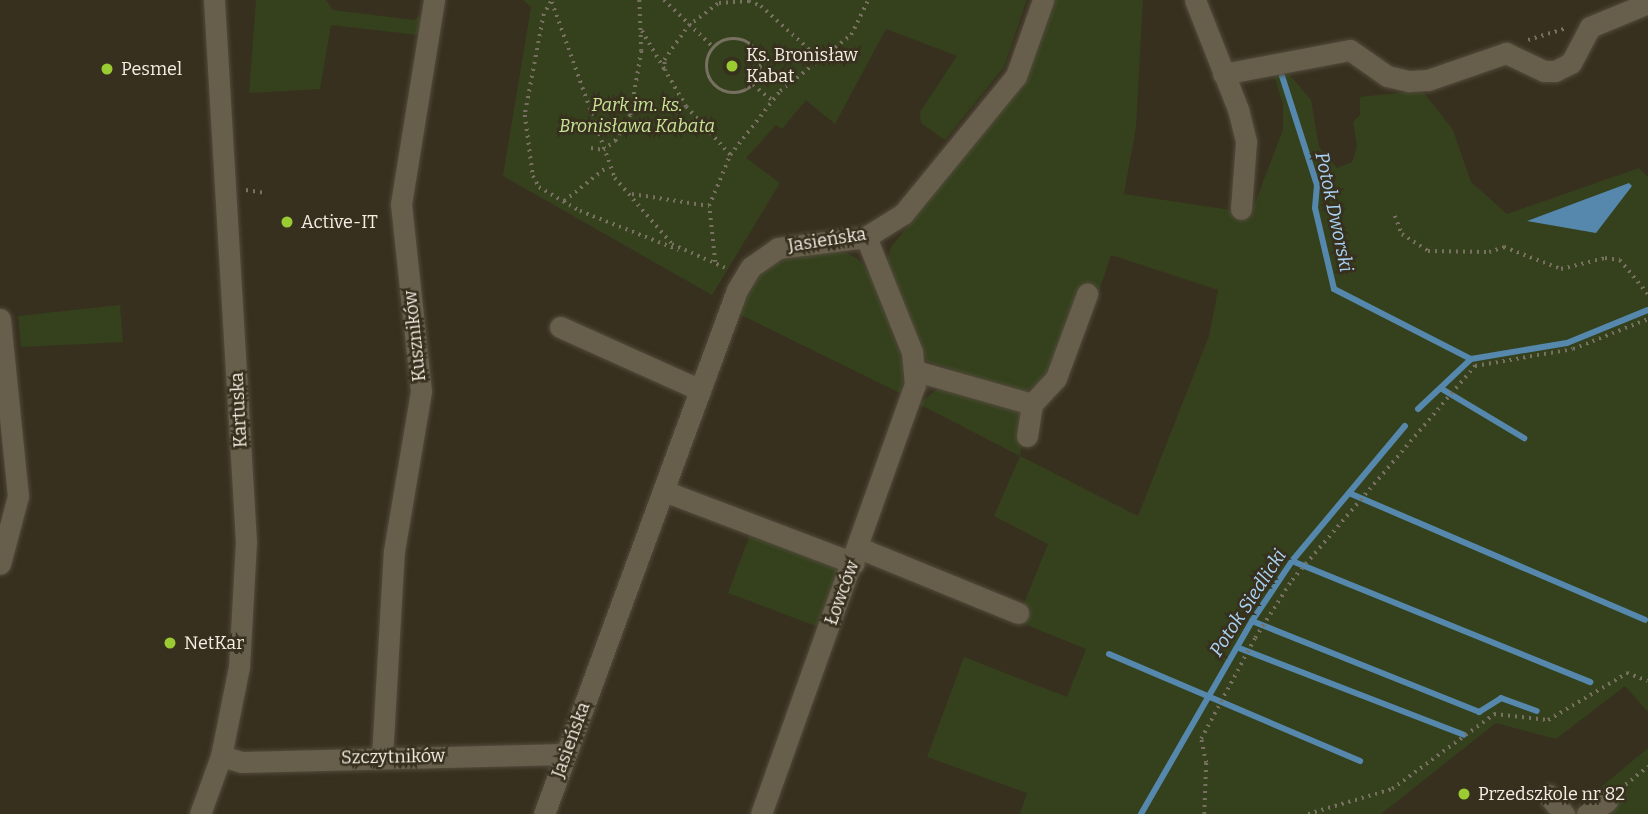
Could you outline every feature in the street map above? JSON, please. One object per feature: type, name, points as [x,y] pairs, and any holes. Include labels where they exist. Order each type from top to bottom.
[{"type":"street","name":"Kartuska","points":[[200,814],[221,756],[239,667],[246,542],[215,0]]},
{"type":"street","name":"Kuszników","points":[[382,757],[394,551],[421,391],[401,204],[433,0]]},
{"type":"street","name":"Jasieńska","points":[[544,814],[737,290],[751,267],[778,248],[866,237],[903,214],[1016,76],[1043,0]]},
{"type":"street","points":[[1195,0],[1246,142],[1241,208]]},
{"type":"street","points":[[1223,74],[1350,50],[1387,76],[1428,80],[1506,53],[1544,71],[1555,71],[1571,63],[1590,27],[1648,4]]},
{"type":"street","points":[[866,237],[916,371],[1032,404]]},
{"type":"street","points":[[1027,436],[1032,404],[1056,378],[1087,294]]},
{"type":"street","points":[[0,319],[18,496],[0,564]]},
{"type":"street","points":[[560,327],[700,390]]},
{"type":"street","name":"Łowców","points":[[761,814],[911,399],[916,371]]},
{"type":"street","points":[[664,491],[1018,613]]},
{"type":"street","name":"Szczytników","points":[[221,756],[242,762],[566,754]]},
{"type":"street","points":[[1548,795],[1564,814]]},
{"type":"street","points":[[1587,814],[1607,800]]},
{"type":"path","points":[[591,148],[603,150],[615,141],[630,115],[642,29],[639,0]]},
{"type":"path","points":[[664,0],[713,48]]},
{"type":"path","points":[[715,262],[709,205],[730,155],[772,100],[859,26],[868,0]]},
{"type":"path","points":[[552,1],[608,166],[681,251]]},
{"type":"path","points":[[552,1],[544,14],[535,55],[525,138],[539,187],[613,227],[726,266]]},
{"type":"path","points":[[665,71],[664,60],[688,26],[719,3],[749,1],[761,6],[821,60]]},
{"type":"path","points":[[1506,53],[1511,45],[1568,28],[1590,27]]},
{"type":"path","points":[[642,29],[686,107],[730,155]]},
{"type":"path","points":[[736,39],[756,51],[760,75],[753,85],[734,94],[715,86],[706,67],[713,48],[736,39]]},
{"type":"path","points":[[753,85],[772,100]]},
{"type":"path","points":[[564,201],[608,166]]},
{"type":"path","points":[[244,190],[265,193]]},
{"type":"path","points":[[630,194],[709,205]]},
{"type":"path","points":[[1395,216],[1402,234],[1428,251],[1489,252],[1504,247],[1561,269],[1605,258],[1620,260],[1648,294]]},
{"type":"path","points":[[1204,814],[1206,763],[1201,739],[1255,638],[1292,580],[1475,366],[1573,349],[1648,319]]},
{"type":"path","points":[[1308,814],[1392,789],[1494,714],[1548,720],[1627,673],[1648,681]]},
{"type":"path","points":[[1607,800],[1648,766]]},
{"type":"green space","points":[[256,0],[326,0],[333,10],[414,20],[422,14],[419,35],[331,25],[320,89],[249,93]]},
{"type":"green space","name":"Park im. ks. Bronisława Kabata","points":[[523,0],[1027,0],[1004,67],[945,140],[921,123],[920,112],[957,56],[886,29],[835,124],[806,100],[782,129],[776,125],[746,158],[780,183],[712,295],[503,176],[531,7]]},
{"type":"green space","points":[[1053,0],[1143,0],[1136,127],[1124,194],[1251,213],[1283,130],[1283,104],[1274,76],[1288,73],[1311,100],[1319,147],[1337,168],[1352,162],[1357,147],[1353,122],[1360,115],[1360,97],[1416,91],[1425,94],[1453,130],[1471,182],[1507,214],[1639,168],[1648,177],[1648,712],[1625,686],[1556,739],[1496,723],[1381,814],[1020,814],[1027,793],[927,757],[964,657],[1067,697],[1086,649],[1017,621],[1048,544],[994,516],[1020,456],[1138,516],[1209,336],[1218,290],[1111,255],[1098,294],[1083,290],[1051,368],[1043,380],[1022,394],[927,361],[886,264],[891,247],[1028,76]]},
{"type":"green space","points":[[843,251],[858,259],[869,272],[904,364],[902,394],[737,313],[754,276],[767,262],[800,253]]},
{"type":"green space","points":[[120,305],[123,342],[21,347],[18,316]]},
{"type":"green space","points":[[946,382],[1021,407],[1025,421],[1020,456],[919,404]]},
{"type":"green space","points":[[751,532],[834,562],[841,572],[821,628],[728,593]]},
{"type":"green space","points":[[1648,748],[1648,814],[1599,814],[1613,803],[1601,787]]},
{"type":"water","points":[[1629,183],[1632,186],[1596,233],[1527,221]]},
{"type":"waterway","name":"Potok Dworski","points":[[1282,76],[1317,185],[1315,208],[1334,289],[1471,359]]},
{"type":"waterway","name":"Potok Siedlicki","points":[[1418,409],[1471,359],[1567,343],[1648,310]]},
{"type":"waterway","points":[[1442,389],[1524,438]]},
{"type":"waterway","name":"Potok Siedlicki","points":[[1141,814],[1252,621],[1292,561],[1405,426]]},
{"type":"waterway","points":[[1349,493],[1645,620]]},
{"type":"waterway","points":[[1292,561],[1590,682]]},
{"type":"waterway","points":[[1252,621],[1479,712],[1501,698],[1537,711]]},
{"type":"waterway","points":[[1239,648],[1464,735]]},
{"type":"waterway","points":[[1109,654],[1360,761]]},
{"type":"place","name":"Ks. Bronisław Kabat","points":[[732,66]]},
{"type":"place","name":"Pesmel","points":[[107,69]]},
{"type":"place","name":"Active-IT","points":[[287,222]]},
{"type":"place","name":"NetKar","points":[[170,643]]},
{"type":"place","name":"Przedszkole nr 82","points":[[1464,794]]}]
